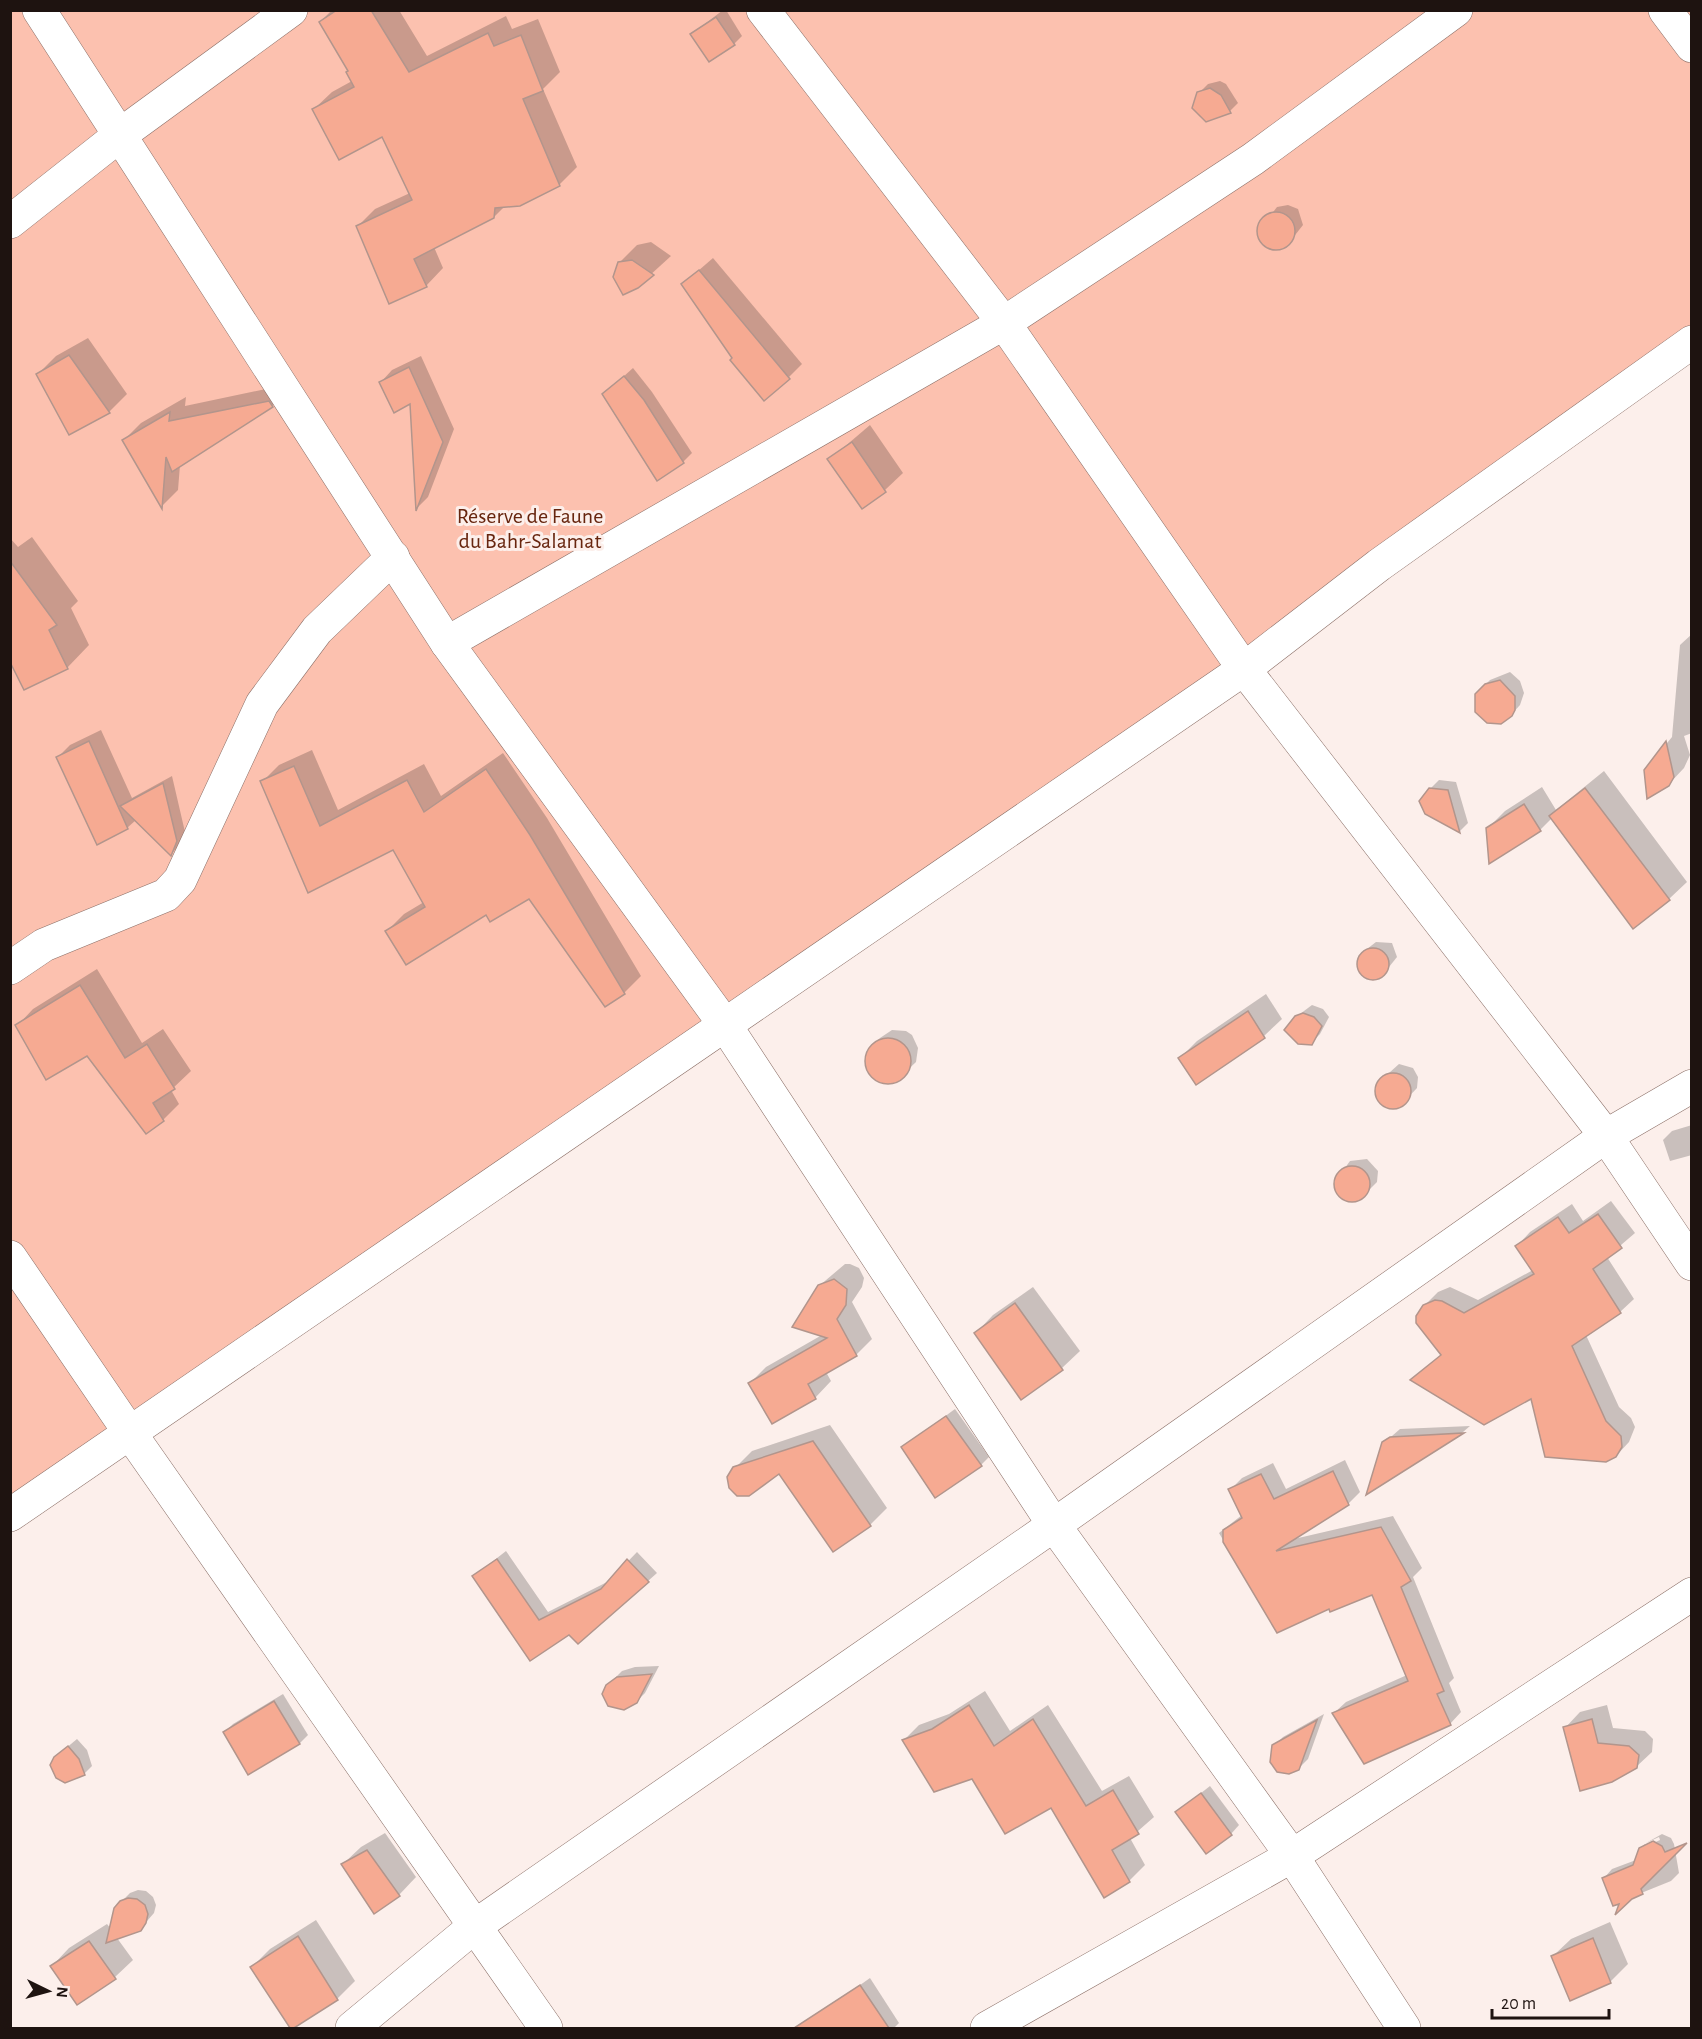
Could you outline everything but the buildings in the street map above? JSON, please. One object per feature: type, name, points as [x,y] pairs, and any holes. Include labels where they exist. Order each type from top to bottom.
[{"type":"street","points":[[39,10],[447,643],[725,1025],[1054,1525],[1292,1856],[1404,2028]]},
{"type":"street","points":[[10,222],[120,135],[291,10]]},
{"type":"street","points":[[763,10],[1004,323],[1244,669],[1606,1136],[1692,1264]]},
{"type":"street","points":[[447,643],[1004,323],[1253,159],[1456,10]]},
{"type":"street","points":[[1665,10],[1692,46]]},
{"type":"street","points":[[10,1515],[1244,669],[1379,565],[1692,342]]},
{"type":"street","points":[[10,968],[44,945],[165,895],[180,880],[261,704],[317,630],[393,557]]},
{"type":"street","points":[[352,2028],[475,1926],[1054,1525],[1606,1136],[1692,1086]]},
{"type":"street","points":[[10,1257],[130,1433],[546,2028]]},
{"type":"street","points":[[987,2028],[1292,1856],[1692,1594]]},
{"type":"green space","name":"Réserve de Faune du Bahr-Salamat","points":[[11,11],[1691,11],[1691,342],[11,1515]]}]
